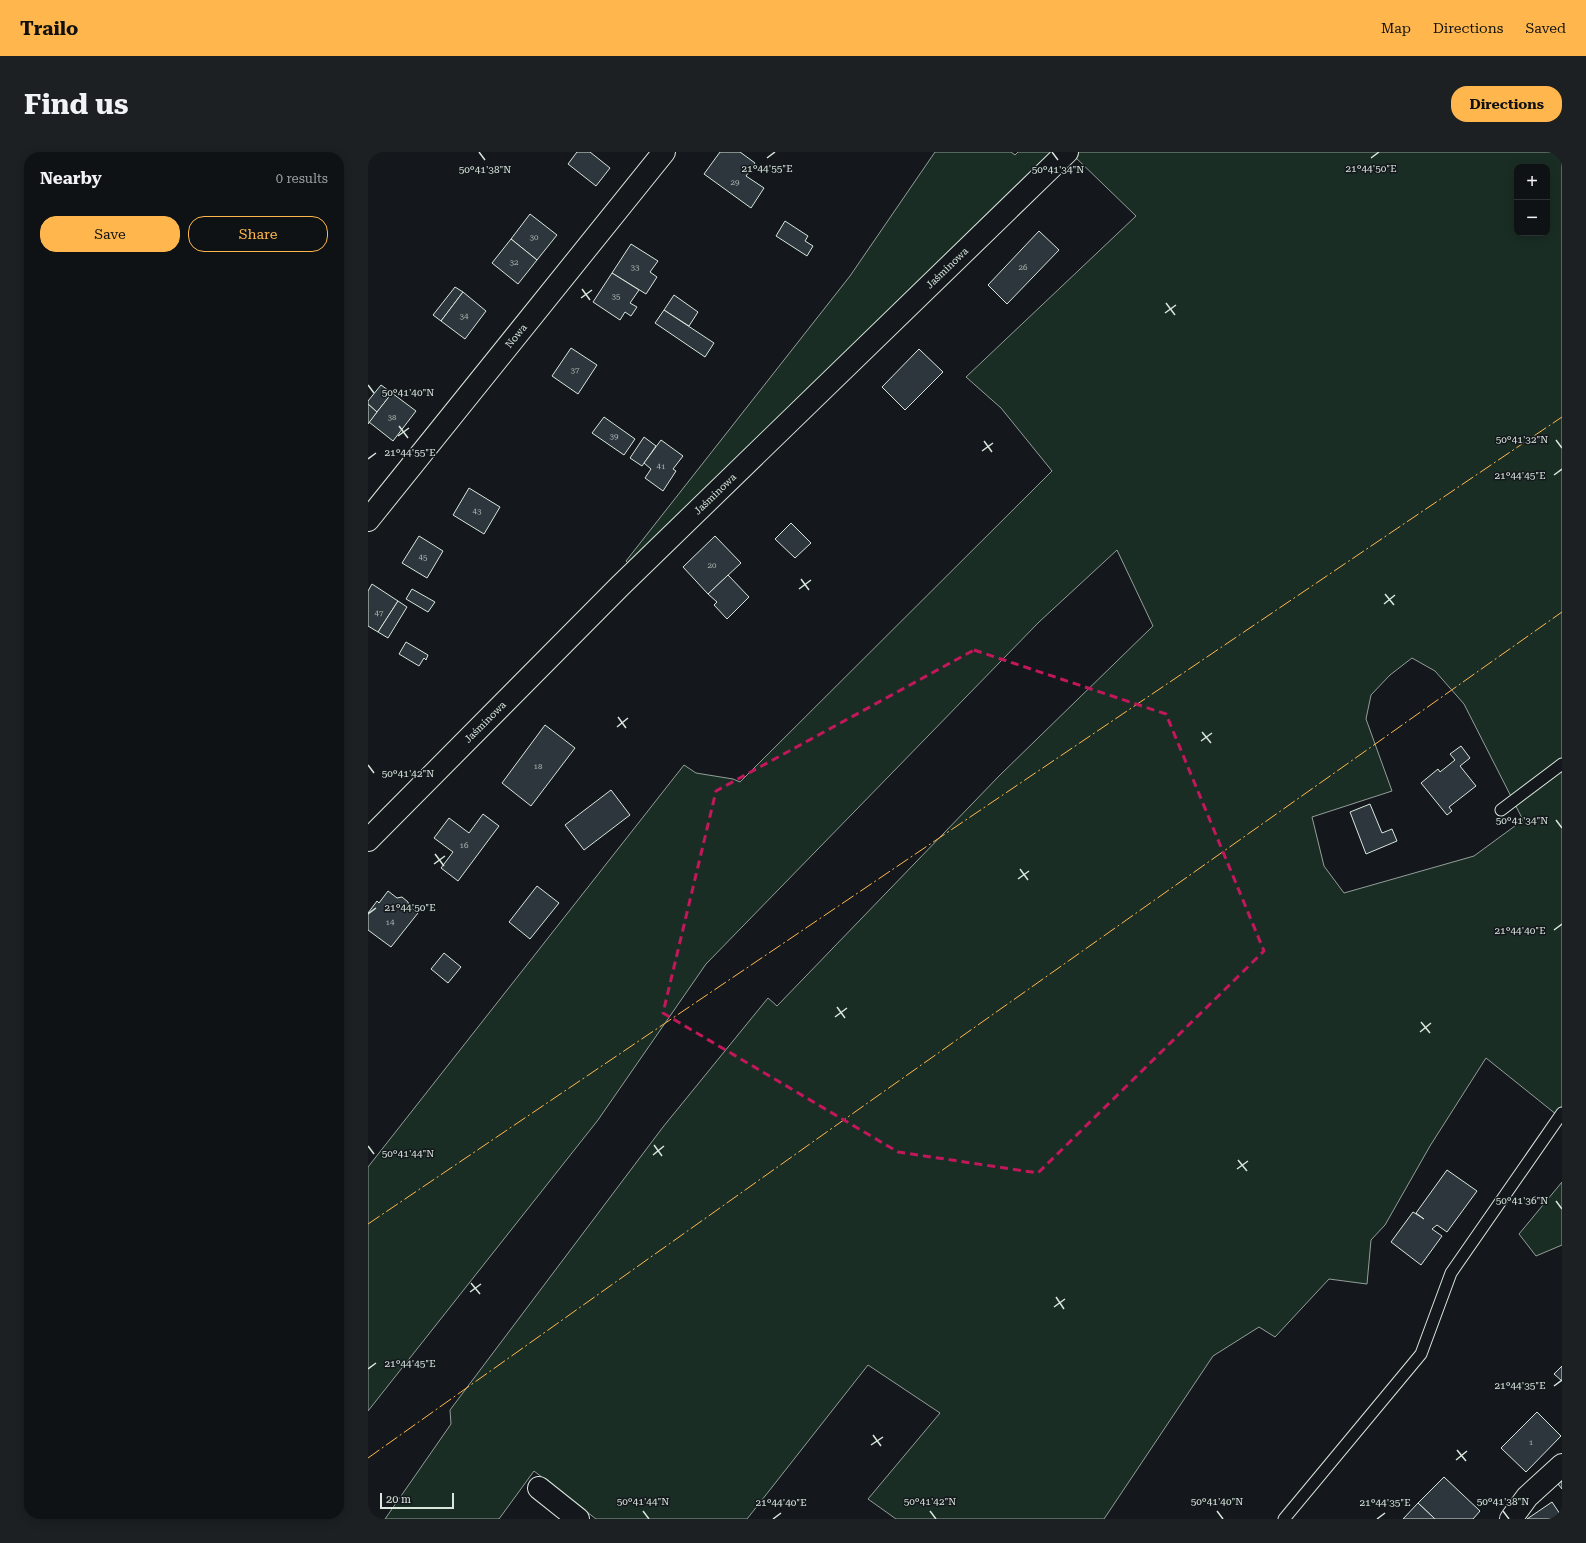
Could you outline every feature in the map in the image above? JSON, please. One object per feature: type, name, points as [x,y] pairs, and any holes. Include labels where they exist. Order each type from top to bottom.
[{"type":"street","name":"Nowa","points":[[368,520],[664,152]]},
{"type":"street","name":"Jaśminowa","points":[[368,840],[620,586],[1067,152]]},
{"type":"street","points":[[1511,1519],[1527,1497],[1562,1465]]},
{"type":"street","points":[[539,1488],[578,1519]]},
{"type":"lane","points":[[1501,810],[1562,764]]},
{"type":"lane","points":[[1284,1519],[1421,1354],[1450,1273],[1562,1113]]},
{"type":"highlighted area","points":[[974,650],[1166,714],[1264,951],[1038,1173],[898,1152],[663,1013],[716,791]]},
{"type":"green space","points":[[935,152],[1011,152],[1015,155],[1018,152],[1562,152],[1562,1119],[1486,1058],[1430,1146],[1385,1225],[1371,1240],[1367,1284],[1329,1279],[1275,1337],[1259,1327],[1213,1356],[1104,1519],[896,1519],[868,1499],[940,1413],[868,1365],[747,1519],[596,1519],[534,1471],[499,1519],[385,1519],[451,1424],[450,1410],[663,1127],[768,998],[777,1006],[999,776],[1153,626],[1117,550],[1039,622],[706,964],[598,1120],[368,1411],[368,1167],[684,765],[696,773],[733,779],[740,782],[1052,471],[1001,408],[966,377],[1136,216],[1074,156],[642,577],[626,561],[850,276]],"holes":[[[1412,658],[1435,671],[1464,704],[1523,820],[1474,856],[1344,893],[1324,866],[1312,817],[1392,791],[1366,719],[1371,695],[1390,675]]]},
{"type":"green space","points":[[1562,1182],[1562,1245],[1536,1256],[1519,1234]]},
{"type":"building","points":[[577,152],[590,152],[610,168],[596,186],[568,164]]},
{"type":"building","points":[[720,152],[740,152],[755,163],[746,176],[764,188],[751,208],[704,174]]},
{"type":"building","points":[[530,214],[557,235],[537,260],[511,239]]},
{"type":"building","points":[[785,221],[808,236],[805,241],[813,246],[807,256],[776,236]]},
{"type":"building","points":[[1039,231],[1059,250],[1007,304],[988,285]]},
{"type":"building","points":[[511,239],[537,260],[518,284],[492,263]]},
{"type":"building","points":[[631,244],[658,261],[650,272],[657,277],[646,294],[612,273]]},
{"type":"building","points":[[612,273],[639,290],[630,303],[637,307],[631,316],[625,312],[620,320],[593,302]]},
{"type":"building","points":[[455,287],[463,292],[441,321],[433,315]]},
{"type":"building","points":[[463,292],[486,311],[465,339],[441,321]]},
{"type":"building","points":[[674,295],[698,312],[689,326],[664,310]]},
{"type":"building","points":[[664,310],[714,343],[705,357],[655,323]]},
{"type":"building","points":[[571,348],[597,365],[578,394],[552,376]]},
{"type":"building","points":[[919,349],[943,372],[905,410],[882,387]]},
{"type":"building","points":[[381,385],[392,393],[377,412],[368,404],[368,401]]},
{"type":"building","points":[[392,393],[416,411],[393,441],[369,422]]},
{"type":"building","points":[[368,404],[377,412],[368,424]]},
{"type":"building","points":[[604,417],[635,439],[624,455],[592,433]]},
{"type":"building","points":[[644,437],[656,446],[642,466],[630,458]]},
{"type":"building","points":[[661,440],[683,456],[673,469],[676,471],[663,491],[645,478],[651,469],[644,463]]},
{"type":"building","points":[[469,488],[500,507],[484,534],[453,515]]},
{"type":"building","points":[[791,523],[811,543],[795,558],[775,539]]},
{"type":"building","points":[[419,536],[443,551],[427,578],[402,563]]},
{"type":"building","points":[[715,536],[741,563],[708,594],[683,567]]},
{"type":"building","points":[[728,575],[749,597],[727,619],[714,605],[717,602],[708,594]]},
{"type":"building","points":[[372,584],[398,601],[378,632],[368,626],[368,591]]},
{"type":"building","points":[[412,589],[435,602],[428,612],[406,599]]},
{"type":"building","points":[[398,601],[407,607],[388,638],[378,632]]},
{"type":"building","points":[[406,642],[428,655],[426,660],[424,658],[419,666],[399,654]]},
{"type":"building","points":[[545,725],[575,748],[531,806],[502,783]]},
{"type":"building","points":[[1461,746],[1470,758],[1460,766],[1476,786],[1449,807],[1452,811],[1447,815],[1421,783],[1438,769],[1440,772],[1455,760],[1450,754]]},
{"type":"building","points":[[611,790],[630,815],[584,850],[565,825]]},
{"type":"building","points":[[1370,804],[1382,833],[1392,829],[1397,841],[1366,854],[1350,812]]},
{"type":"building","points":[[483,814],[499,826],[458,881],[441,868],[453,852],[434,838],[449,818],[469,833]]},
{"type":"building","points":[[537,886],[559,903],[530,939],[509,922]]},
{"type":"building","points":[[388,891],[397,898],[402,897],[408,902],[409,906],[418,913],[391,947],[368,930],[368,913],[377,901],[379,903]]},
{"type":"building","points":[[444,953],[461,967],[448,983],[431,969]]},
{"type":"building","points":[[1447,1170],[1477,1191],[1447,1232],[1437,1225],[1432,1229],[1442,1236],[1421,1265],[1391,1242],[1413,1212],[1424,1219],[1416,1213]]},
{"type":"building","points":[[1562,1366],[1562,1381],[1554,1374]]},
{"type":"building","points":[[1537,1412],[1561,1436],[1526,1472],[1501,1448]]},
{"type":"building","points":[[1444,1477],[1480,1511],[1473,1519],[1435,1519],[1418,1503]]},
{"type":"building","points":[[1562,1481],[1562,1489],[1558,1484]]},
{"type":"building","points":[[1552,1502],[1560,1514],[1552,1519],[1527,1519]]},
{"type":"building","points":[[1418,1503],[1435,1519],[1403,1519]]},
{"type":"power","points":[[368,1224],[1562,417]]},
{"type":"power","points":[[368,1458],[1562,612]]}]
